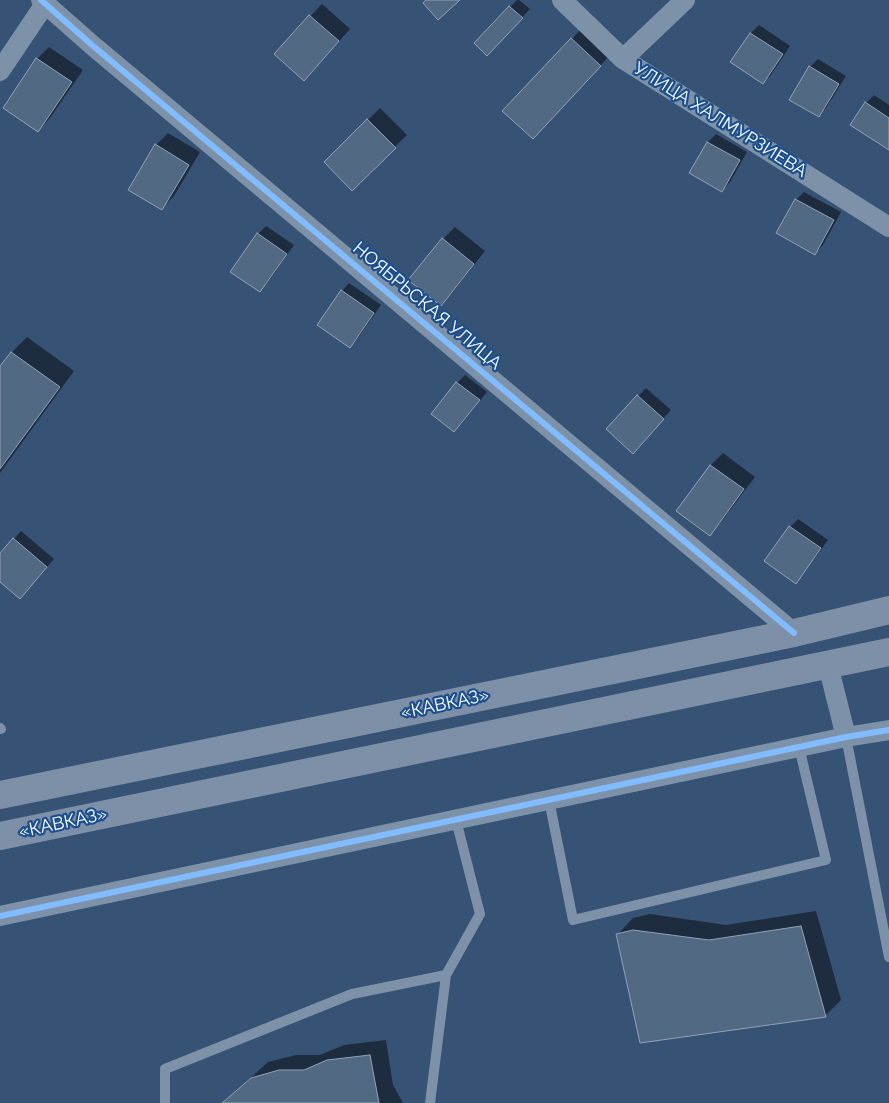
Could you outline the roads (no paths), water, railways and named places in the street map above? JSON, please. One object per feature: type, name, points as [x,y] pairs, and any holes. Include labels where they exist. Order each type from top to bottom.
[{"type":"highway","name":"«КАВКАЗ»","points":[[0,795],[794,633],[889,610]]},
{"type":"highway","name":"«КАВКАЗ»","points":[[0,836],[889,652]]},
{"type":"street","name":"УЛИЦА ХАЛМУРЗИЕВА","points":[[562,0],[623,59],[889,227]]},
{"type":"street","points":[[623,59],[685,0]]},
{"type":"street","points":[[0,71],[43,2]]},
{"type":"street","name":"НОЯБРЬСКАЯ УЛИЦА","points":[[43,2],[794,633]]},
{"type":"street","points":[[828,665],[846,738]]},
{"type":"street","points":[[0,916],[799,747],[889,730]]},
{"type":"lane","points":[[846,738],[889,956]]},
{"type":"lane","points":[[549,800],[573,920],[826,860],[799,747]]},
{"type":"lane","points":[[430,1103],[446,975],[480,914],[456,820]]},
{"type":"lane","points":[[165,1103],[164,1069],[352,994],[446,975]]}]
